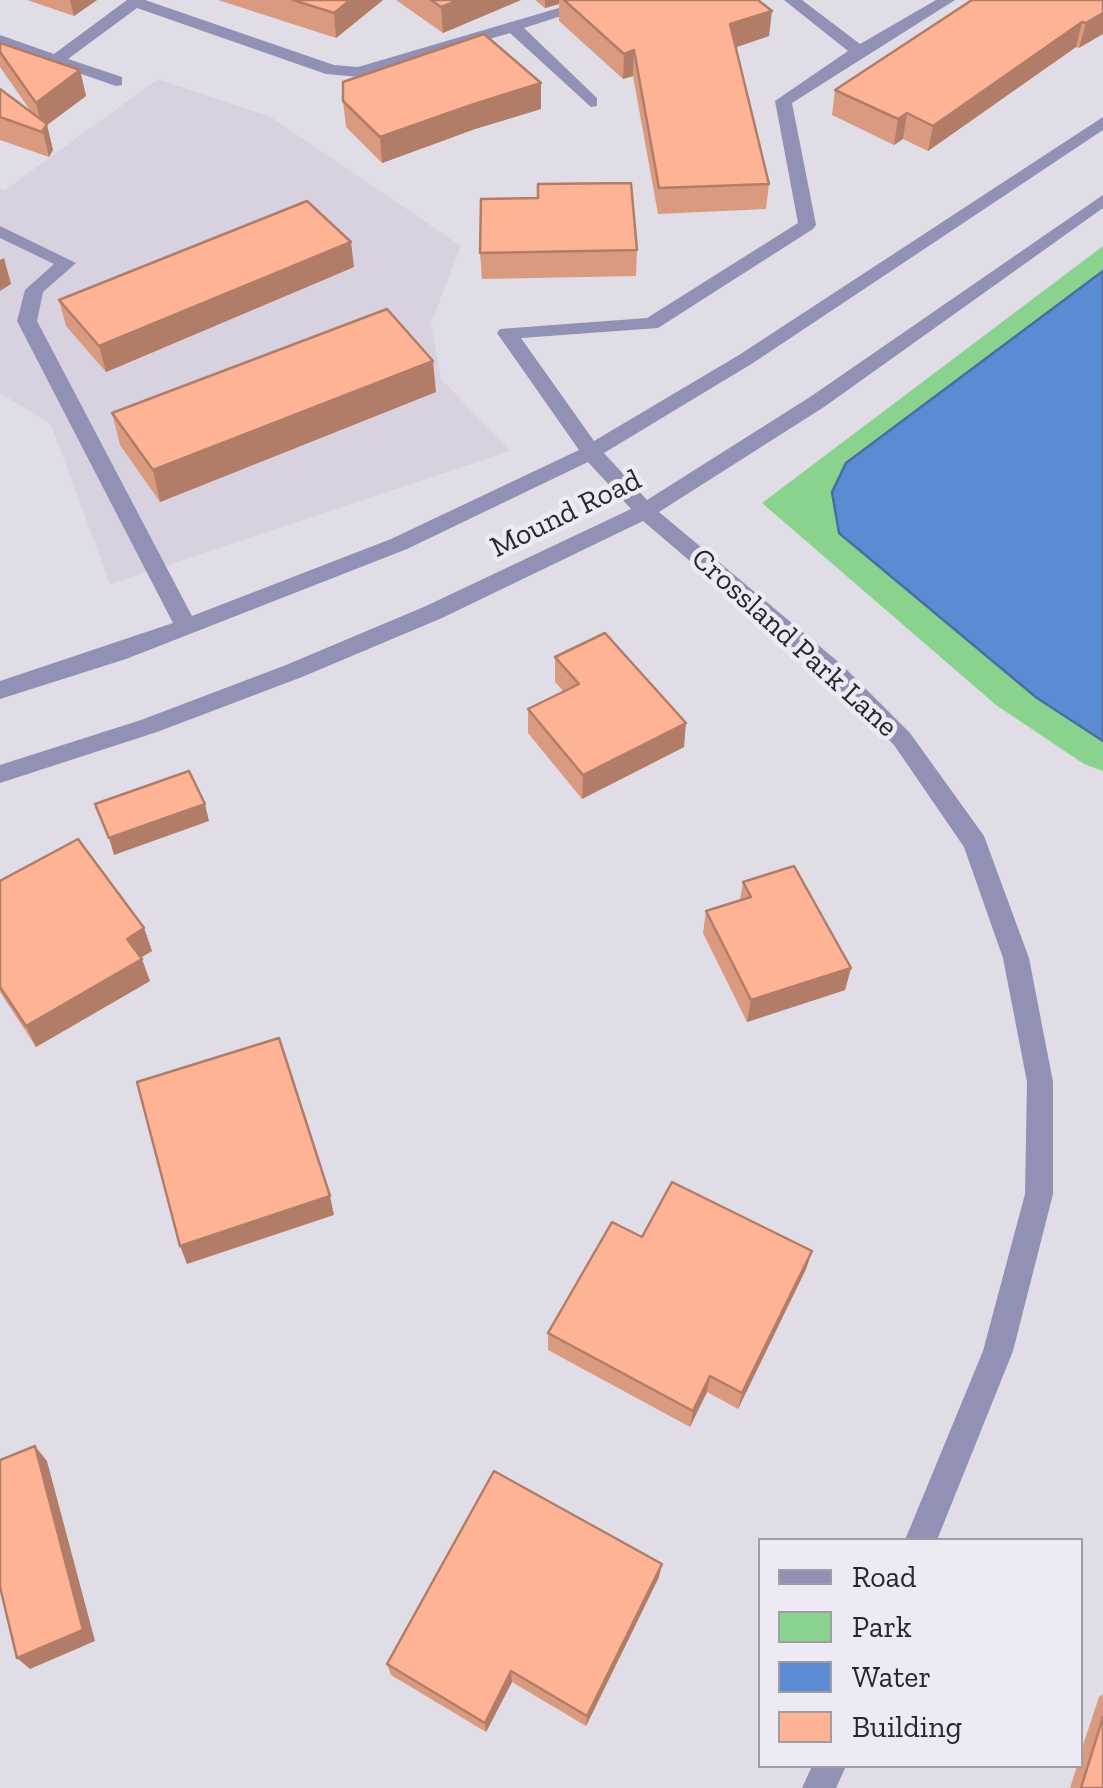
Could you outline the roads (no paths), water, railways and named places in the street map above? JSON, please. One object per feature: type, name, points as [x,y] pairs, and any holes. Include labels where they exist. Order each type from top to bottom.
[{"type":"street","points":[[56,60],[137,1],[344,72],[370,70],[603,0]]},
{"type":"street","points":[[792,0],[859,50],[947,0]]},
{"type":"street","points":[[513,28],[592,102]]},
{"type":"street","points":[[0,40],[116,81]]},
{"type":"street","name":"Crossland Park Lane","points":[[859,50],[784,102],[807,224],[650,324],[507,333],[591,452],[645,510],[834,671],[902,739],[974,843],[1016,958],[1040,1082],[1039,1194],[998,1351],[921,1538]]},
{"type":"street","name":"Mound Road","points":[[0,690],[186,626],[399,544],[591,452],[746,360],[1103,122]]},
{"type":"street","name":"Mound Road","points":[[0,774],[148,726],[294,671],[434,612],[645,510],[817,402],[1103,200]]},
{"type":"street","points":[[0,232],[66,262],[34,290],[27,321],[186,626]]},
{"type":"water","points":[[1103,271],[1103,741],[1037,698],[839,533],[832,492],[846,463]]}]
